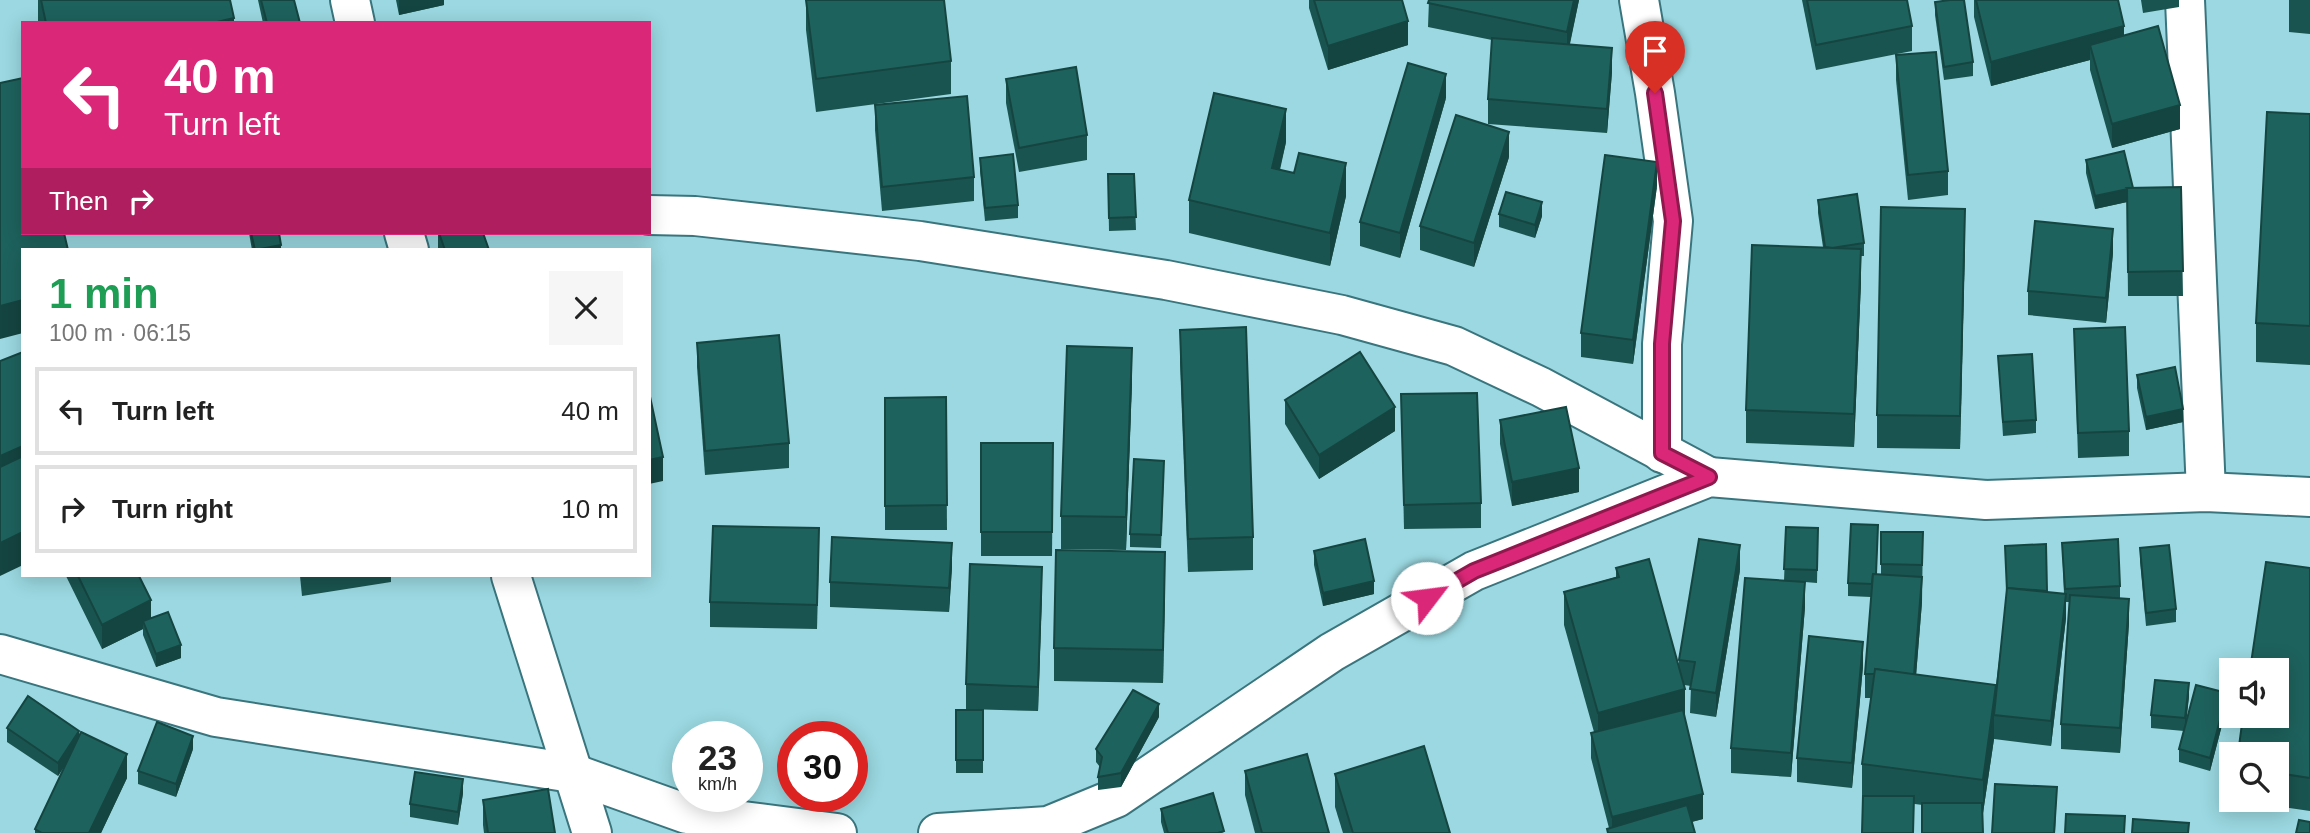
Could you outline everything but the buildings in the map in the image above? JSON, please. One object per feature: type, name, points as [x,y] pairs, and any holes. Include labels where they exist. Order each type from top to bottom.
[{"type":"street","points":[[350,0],[355,21]]},
{"type":"street","points":[[1639,0],[1673,221],[1662,344],[1662,453]]},
{"type":"street","points":[[2185,0],[2206,492]]},
{"type":"street","points":[[651,215],[695,216],[920,241],[1166,280],[1342,316],[1454,346],[1541,387],[1709,477],[1986,500],[2206,492],[2310,498]]},
{"type":"street","points":[[938,833],[1048,826],[1116,798],[1332,652],[1474,571],[1709,477]]},
{"type":"street","points":[[511,577],[592,833]]},
{"type":"street","points":[[0,654],[216,717],[572,773],[687,814],[837,833]]},
{"type":"route","points":[[1427,598],[1474,571],[1709,477],[1662,453],[1662,344],[1673,221],[1655,93]]}]
